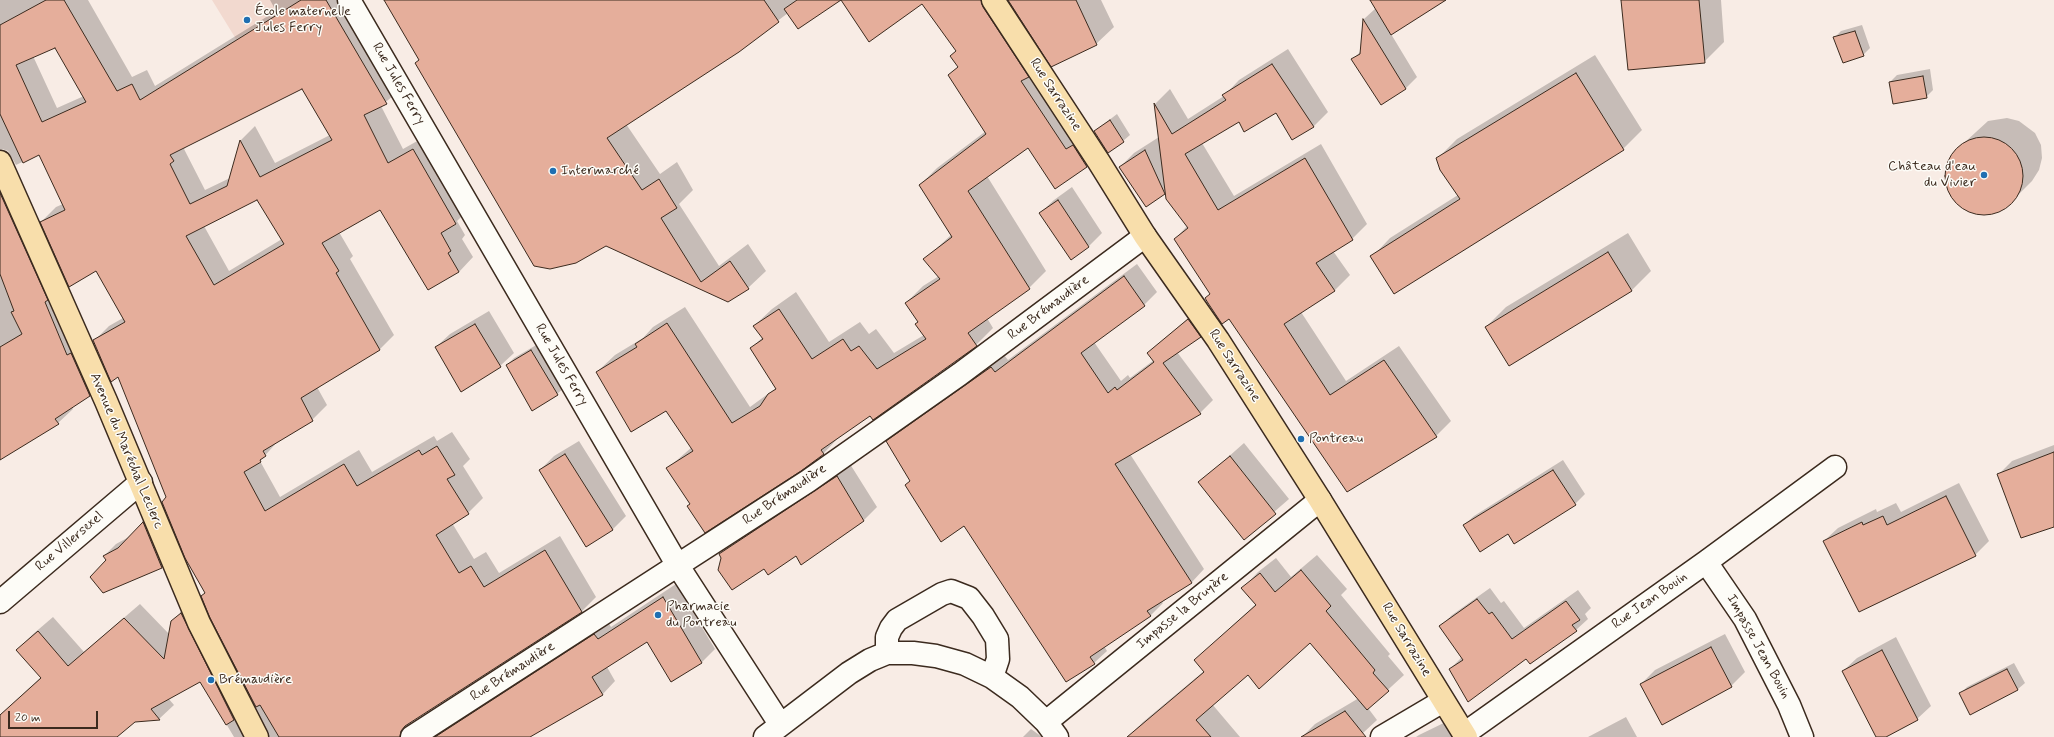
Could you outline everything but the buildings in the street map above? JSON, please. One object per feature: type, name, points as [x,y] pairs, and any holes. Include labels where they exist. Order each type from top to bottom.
[{"type":"main road","name":"Rue Sarrazine","points":[[993,0],[1095,155],[1145,236],[1218,340],[1320,500],[1465,735]]},
{"type":"main road","name":"Avenue du Maréchal Leclerc","points":[[0,162],[141,482],[199,623],[257,737]]},
{"type":"street","name":"Rue Jules Ferry","points":[[349,0],[773,731]]},
{"type":"street","name":"Rue Brémaudière","points":[[412,737],[808,481],[960,374],[1145,236]]},
{"type":"street","name":"Rue Jean Bouin","points":[[1465,735],[1706,562],[1835,467]]},
{"type":"street","name":"Rue Villersexel","points":[[0,602],[141,482]]},
{"type":"street","name":"Impasse la Bruyère","points":[[1051,730],[1320,500]]},
{"type":"street","name":"Impasse Jean Bouin","points":[[1706,562],[1745,619],[1790,705],[1802,737]]},
{"type":"street","points":[[887,653],[887,638],[890,628],[897,620],[942,594],[952,591],[969,598],[983,616],[997,639],[998,659],[992,677]]},
{"type":"street","points":[[773,731],[848,673],[870,660],[887,653],[913,653],[936,656],[965,664],[992,677],[1020,697],[1051,730]]},
{"type":"street","points":[[1382,737],[1444,701]]},
{"type":"shaded area","name":"École maternelle Jules Ferry","points":[[212,0],[301,0],[236,39]]},
{"type":"place","name":"École maternelle Jules Ferry","points":[[247,20]]},
{"type":"place","name":"Intermarché","points":[[553,171]]},
{"type":"place","name":"Château d'eau du Vivier","points":[[1984,175]]},
{"type":"place","name":"Pontreau","points":[[1301,439]]},
{"type":"place","name":"Pharmacie du Pontreau","points":[[658,615]]},
{"type":"place","name":"Brémaudière","points":[[211,680]]}]
